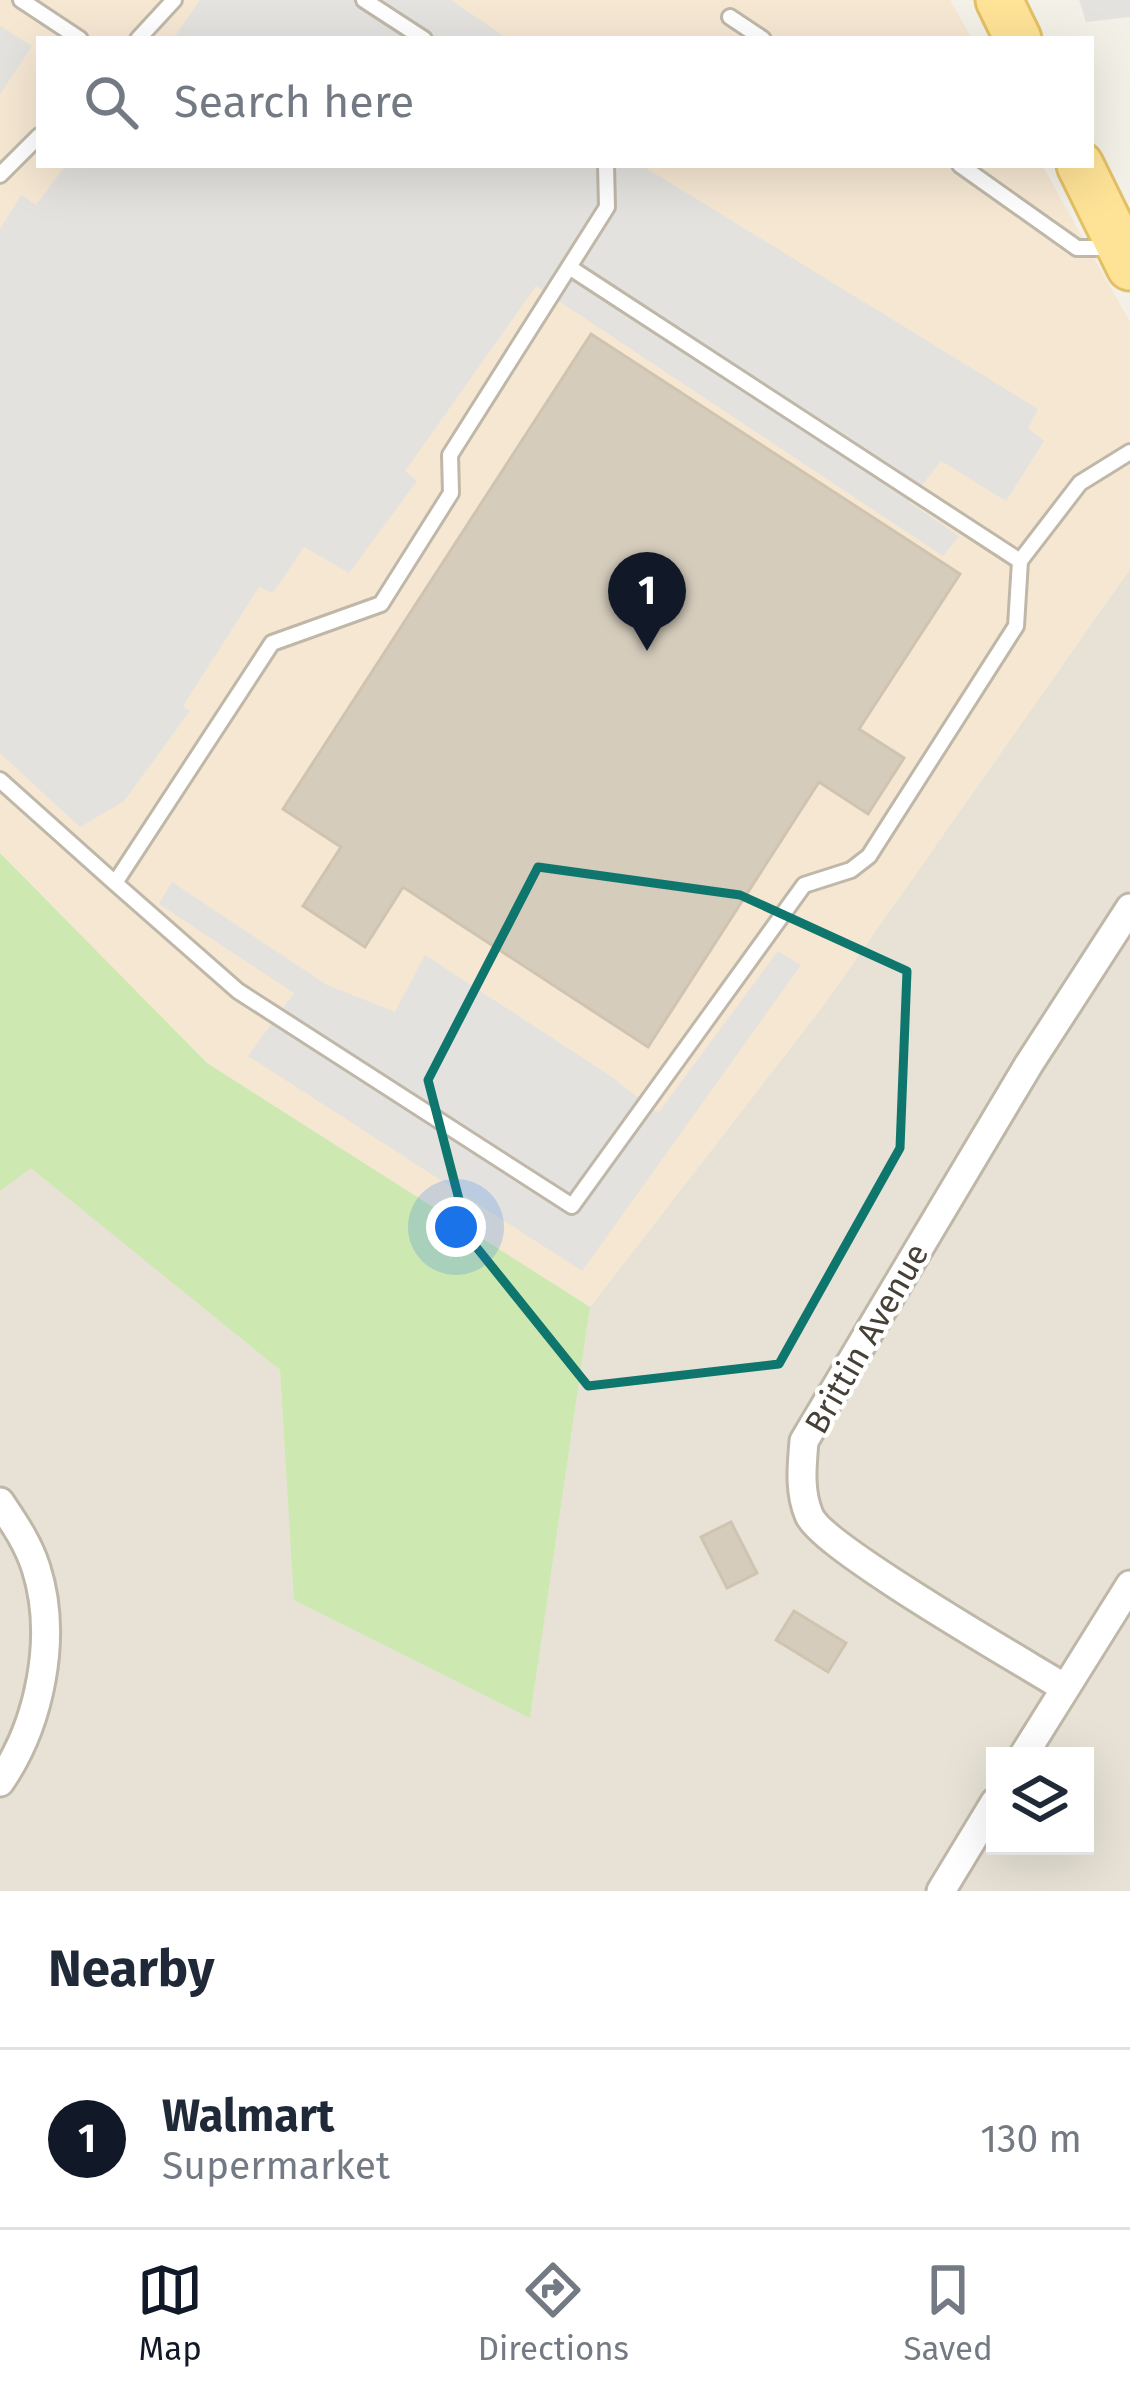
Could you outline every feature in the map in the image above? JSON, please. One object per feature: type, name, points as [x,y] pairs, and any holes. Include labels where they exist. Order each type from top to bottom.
[{"type":"main road","points":[[999,0],[1017,36]]},
{"type":"main road","points":[[1081,168],[1125,258]]},
{"type":"street","name":"Brittin Avenue","points":[[1065,1688],[862,1562],[810,1520],[801,1481],[804,1441],[1029,1064],[1130,908]]},
{"type":"street","points":[[0,1502],[21,1532],[37,1570],[45,1640],[38,1699],[18,1756],[0,1782]]},
{"type":"street","points":[[1029,1747],[1130,1585]]},
{"type":"street","points":[[940,1891],[986,1817]]},
{"type":"lane","points":[[21,0],[75,36]]},
{"type":"lane","points":[[141,36],[174,0]]},
{"type":"lane","points":[[364,0],[419,36]]},
{"type":"lane","points":[[730,17],[758,36]]},
{"type":"lane","points":[[0,175],[36,139]]},
{"type":"lane","points":[[115,883],[272,643],[380,604],[452,494],[450,455],[607,207],[606,168]]},
{"type":"lane","points":[[964,168],[1077,248],[1125,258]]},
{"type":"lane","points":[[569,267],[1020,561]]},
{"type":"lane","points":[[0,780],[238,991],[572,1206],[804,885],[850,870],[869,856],[1016,626],[1020,561],[1080,483],[1130,452]]},
{"type":"highlighted area","points":[[538,867],[740,895],[907,971],[900,1148],[779,1364],[588,1386],[469,1238],[428,1080]]},
{"type":"shaded area","points":[[0,0],[950,0],[970,36],[36,36],[36,168],[1044,168],[1130,322],[1130,569],[823,1006],[590,1307],[207,1063],[0,853]]},
{"type":"shaded area","points":[[200,0],[451,0],[504,36],[175,36]]},
{"type":"shaded area","points":[[1079,0],[1130,0],[1130,17],[1086,22]]},
{"type":"shaded area","points":[[0,26],[32,46],[0,94]]},
{"type":"shaded area","points":[[64,168],[646,168],[1038,409],[1028,428],[1044,441],[1006,501],[941,461],[909,502],[959,536],[943,556],[536,286],[405,471],[417,481],[349,573],[304,547],[273,593],[259,587],[183,706],[190,711],[124,801],[80,827],[0,753],[0,229],[21,195],[36,205]]},
{"type":"shaded area","points":[[1130,569],[1130,1891],[0,1891],[0,1191],[31,1167],[280,1370],[295,1600],[530,1717],[590,1307],[823,1006]]},
{"type":"shaded area","points":[[172,882],[327,985],[395,1012],[425,955],[609,1075],[658,1113],[778,951],[801,965],[582,1271],[248,1056],[294,993],[159,904]]},
{"type":"green space","points":[[0,853],[207,1063],[590,1307],[530,1718],[294,1600],[280,1370],[31,1168],[0,1191]]},
{"type":"building","points":[[591,334],[960,574],[859,729],[904,758],[868,814],[819,782],[648,1047],[403,887],[365,947],[303,906],[341,847],[283,809]]},
{"type":"building","points":[[731,1522],[757,1573],[727,1588],[701,1537]]},
{"type":"building","points":[[794,1611],[846,1643],[828,1672],[776,1640]]},
{"type":"place","name":"Walmart","points":[[647,651]]}]
